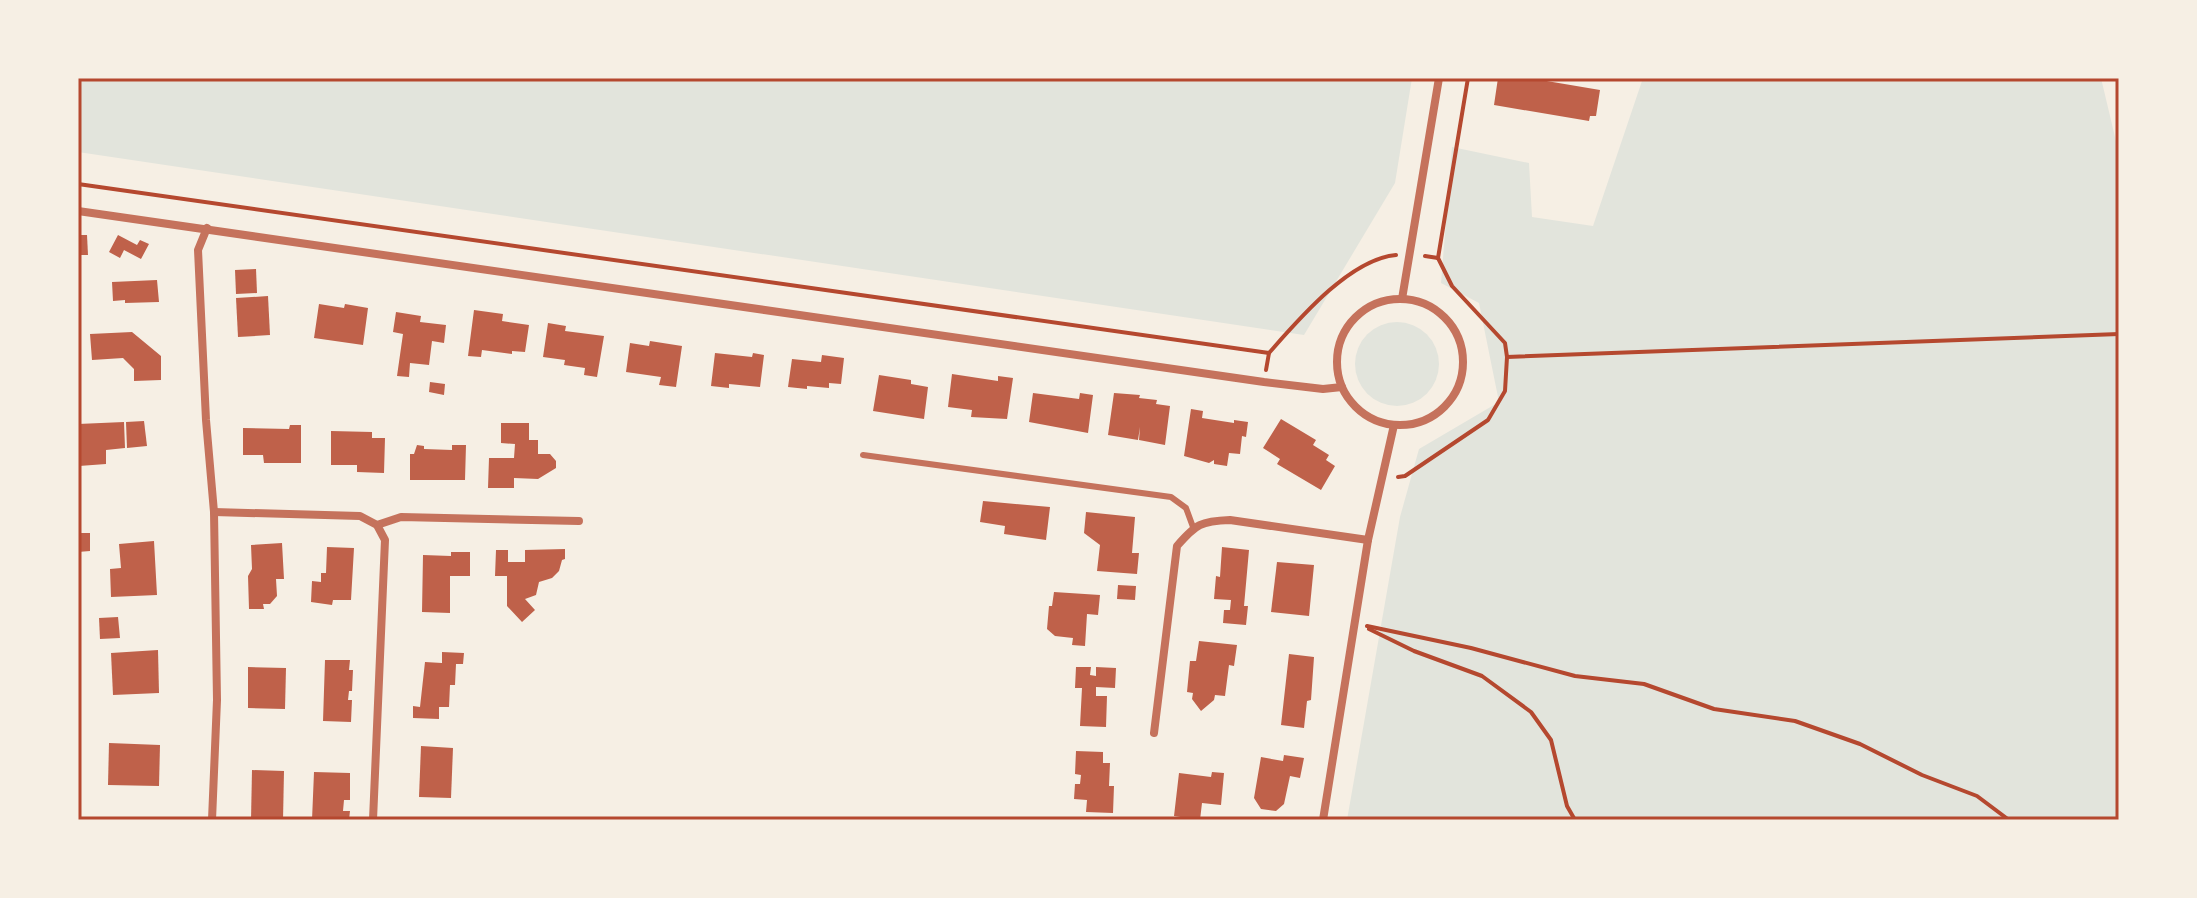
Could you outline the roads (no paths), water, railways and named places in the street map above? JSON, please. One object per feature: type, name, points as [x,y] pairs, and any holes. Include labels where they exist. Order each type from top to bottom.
[{"type":"street","points":[[1402,299],[1439,78]]},
{"type":"street","points":[[78,211],[1264,382],[1323,389],[1342,387]]},
{"type":"street","points":[[207,228],[198,250],[214,512],[217,700],[212,820]]},
{"type":"street","points":[[1402,299],[1422,302],[1440,313],[1453,327],[1462,346],[1464,366],[1459,386],[1449,403],[1415,423],[1394,425],[1363,413],[1351,402],[1342,387],[1337,367],[1339,346],[1348,326],[1362,311],[1381,302],[1402,299]]},
{"type":"street","points":[[1323,820],[1368,540],[1394,425]]},
{"type":"street","points":[[214,512],[360,516],[377,525],[385,540],[373,820]]},
{"type":"street","points":[[377,525],[401,517],[579,521]]},
{"type":"street","points":[[1154,733],[1177,546],[1193,527],[1207,521],[1230,520],[1368,540]]},
{"type":"lane","points":[[863,455],[1171,497],[1186,508],[1193,527]]}]
